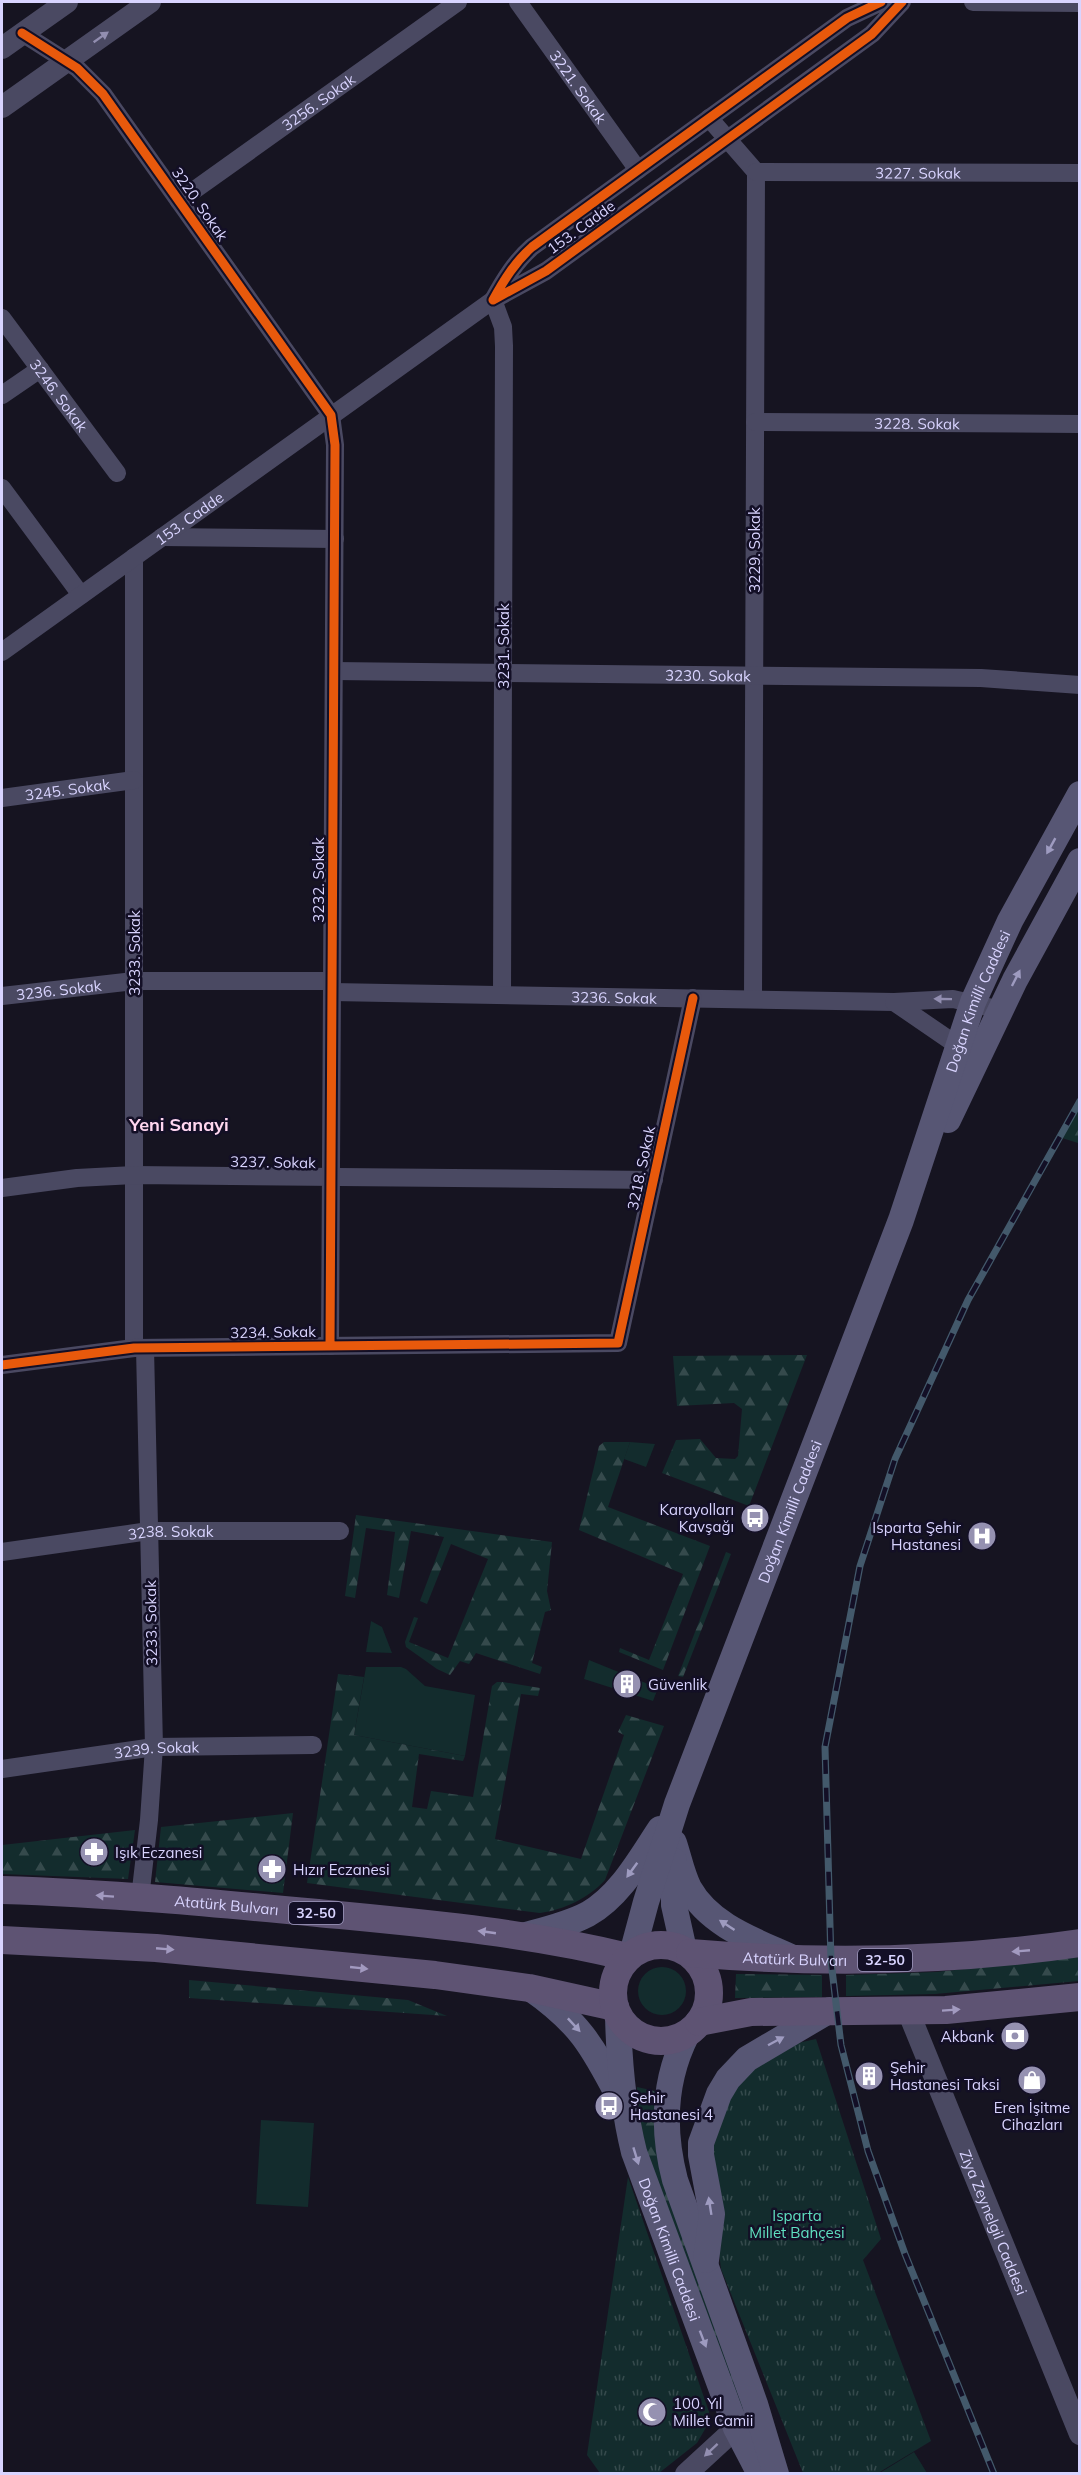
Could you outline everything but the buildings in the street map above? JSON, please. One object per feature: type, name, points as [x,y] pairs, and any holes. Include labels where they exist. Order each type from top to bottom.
[{"type":"main road","name":"Doğan Kimilli Caddesi","points":[[968,1052],[973,1002],[1010,921],[1080,794]]},
{"type":"main road","name":"Doğan Kimilli Caddesi","points":[[630,1955],[677,1804],[901,1220],[968,1052],[1000,1010],[1080,861]]},
{"type":"main road","name":"Doğan Kimilli Caddesi","points":[[677,1804],[674,1843],[674,1905],[687,1952]]},
{"type":"main road","points":[[520,1937],[573,1921],[589,1913],[609,1898],[635,1866],[677,1804]]},
{"type":"main road","points":[[674,1843],[690,1888],[712,1915],[745,1936],[798,1960]]},
{"type":"main road","name":"Atatürk Bulvarı","points":[[2,1890],[140,1898],[371,1918],[520,1937],[630,1955]]},
{"type":"main road","points":[[2,1940],[198,1952],[435,1975],[529,1988],[616,2011]]},
{"type":"main road","name":"Atatürk Bulvarı","points":[[687,1952],[831,1961],[954,1957],[1080,1943]]},
{"type":"main road","points":[[693,2028],[709,2001],[706,1974],[699,1963],[687,1952],[664,1944],[651,1945],[630,1955],[615,1976],[613,1999],[616,2011],[630,2029],[651,2040],[662,2041],[693,2028],[751,2012],[946,2010],[1080,1997]]},
{"type":"main road","points":[[529,1988],[560,2011],[586,2038],[626,2110]]},
{"type":"main road","points":[[705,2264],[712,2214],[701,2155],[701,2143],[703,2132],[719,2094],[747,2059],[830,2010]]},
{"type":"main road","name":"Doğan Kimilli Caddesi","points":[[616,2011],[629,2131],[641,2174],[736,2428],[760,2474]]},
{"type":"main road","name":"Doğan Kimilli Caddesi","points":[[693,2028],[671,2077],[667,2098],[666,2138],[675,2180],[759,2415],[776,2474]]},
{"type":"street","points":[[2,48],[67,2]]},
{"type":"street","points":[[2,107],[150,2]]},
{"type":"street","name":"3256. Sokak","points":[[179,201],[458,2]]},
{"type":"street","name":"3221. Sokak","points":[[518,2],[638,170]]},
{"type":"street","name":"153. Cadde","points":[[493,300],[521,257],[847,18],[880,2]]},
{"type":"street","name":"153. Cadde","points":[[2,652],[493,300],[546,272],[872,34],[902,2]]},
{"type":"street","points":[[974,2],[1080,3]]},
{"type":"street","name":"3220. Sokak","points":[[22,33],[67,61],[88,77],[103,94],[332,415]]},
{"type":"street","points":[[709,118],[756,172]]},
{"type":"street","name":"3227. Sokak","points":[[756,172],[1080,173]]},
{"type":"street","name":"3229. Sokak","points":[[753,999],[756,172]]},
{"type":"street","name":"3231. Sokak","points":[[493,300],[503,327],[504,346],[502,995]]},
{"type":"street","name":"3246. Sokak","points":[[2,318],[117,473]]},
{"type":"street","points":[[2,396],[40,369]]},
{"type":"street","name":"3232. Sokak","points":[[330,1346],[335,539],[335,445],[332,415]]},
{"type":"street","name":"3228. Sokak","points":[[755,422],[1080,424]]},
{"type":"street","points":[[4,496],[81,595]]},
{"type":"street","points":[[162,537],[335,539]]},
{"type":"street","name":"3233. Sokak","points":[[134,557],[134,1175],[149,1531],[154,1747],[140,1898]]},
{"type":"street","name":"3230. Sokak","points":[[334,671],[981,678],[1080,685]]},
{"type":"street","name":"3245. Sokak","points":[[2,798],[134,780]]},
{"type":"street","name":"3236. Sokak","points":[[2,996],[134,981],[502,995],[894,1002],[943,999],[973,1002],[1000,1010]]},
{"type":"street","name":"3218. Sokak","points":[[618,1343],[693,998]]},
{"type":"street","points":[[894,1002],[968,1052]]},
{"type":"street","name":"3237. Sokak","points":[[2,1188],[76,1178],[134,1175],[654,1180]]},
{"type":"street","name":"3234. Sokak","points":[[2,1365],[140,1348],[618,1343]]},
{"type":"street","name":"3238. Sokak","points":[[2,1552],[149,1531],[340,1531]]},
{"type":"street","name":"3239. Sokak","points":[[2,1769],[112,1751],[154,1747],[313,1745]]},
{"type":"street","name":"Ziya Zeynelgil Caddesi","points":[[908,2011],[1080,2434]]},
{"type":"street","points":[[686,2474],[736,2428],[759,2415]]},
{"type":"green space","points":[[1079,1101],[1080,1142],[1078,1143],[1059,1137]]},
{"type":"green space","points":[[807,1355],[749,1506],[662,1473],[676,1440],[700,1439],[716,1458],[735,1459],[738,1456],[742,1409],[734,1403],[677,1406],[673,1356]]},
{"type":"green space","points":[[604,1442],[630,1442],[608,1507],[710,1546],[663,1670],[619,1652],[620,1648],[649,1660],[683,1574],[579,1530],[599,1446]]},
{"type":"green space","points":[[630,1442],[655,1444],[646,1467],[624,1459]]},
{"type":"green space","points":[[356,1515],[552,1542],[547,1591],[551,1610],[545,1612],[532,1663],[542,1667],[540,1674],[476,1653],[469,1664],[460,1661],[450,1675],[437,1669],[406,1647],[405,1642],[414,1617],[418,1618],[409,1642],[448,1658],[488,1559],[451,1544],[427,1604],[420,1601],[444,1537],[411,1531],[399,1598],[387,1595],[395,1532],[366,1528],[355,1598],[345,1596]]},
{"type":"green space","points":[[726,1552],[731,1554],[683,1677],[678,1676]]},
{"type":"green space","points":[[371,1621],[382,1627],[392,1653],[366,1652]]},
{"type":"green space","points":[[589,1660],[658,1688],[653,1701],[584,1679]]},
{"type":"green space","points":[[366,1667],[401,1667],[425,1686],[475,1695],[465,1756],[354,1735]]},
{"type":"green space","points":[[338,1674],[364,1677],[354,1735],[465,1756],[463,1761],[419,1754],[412,1807],[427,1809],[431,1791],[473,1797],[492,1686],[497,1682],[503,1682],[540,1688],[538,1696],[521,1694],[495,1839],[581,1859],[624,1735],[618,1732],[626,1715],[664,1726],[605,1880],[575,1902],[540,1913],[307,1883]]},
{"type":"green space","points":[[293,1813],[283,1893],[155,1882],[161,1827]]},
{"type":"green space","points":[[135,1830],[128,1879],[2,1874],[2,1845]]},
{"type":"green space","points":[[1079,1957],[1079,1981],[935,1994],[846,1996],[846,1975],[936,1972]]},
{"type":"green space","points":[[662,1967],[679,1974],[686,1991],[679,2008],[662,2015],[645,2008],[638,1991],[645,1974]]},
{"type":"green space","points":[[736,1974],[822,1975],[822,1997],[735,1998]]},
{"type":"green space","points":[[189,1980],[408,2000],[447,2016],[189,1998]]},
{"type":"green space","name":"Isparta Millet Bahçesi","points":[[816,2039],[881,2239],[863,2260],[931,2441],[878,2473],[803,2473],[721,2269],[708,2158],[731,2086],[789,2045]]},
{"type":"green space","points":[[637,2087],[659,2092],[749,2408],[742,2412],[649,2173],[636,2102]]},
{"type":"green space","points":[[261,2120],[314,2123],[308,2207],[256,2204]]},
{"type":"green space","points":[[628,2177],[709,2412],[708,2424],[697,2443],[659,2473],[600,2473],[587,2455]]},
{"type":"green space","points":[[914,2452],[927,2473],[878,2474]]},
{"type":"railway","points":[[994,2474],[905,2254],[868,2151],[841,2045],[831,1961],[825,1747],[860,1566],[895,1459],[968,1300],[1080,1101]]},
{"type":"cycle path","points":[[881,2],[847,18],[532,247],[510,272],[493,300],[546,271],[872,34],[902,2]]},
{"type":"cycle path","points":[[22,33],[77,68],[103,94],[331,415],[335,445],[330,1346]]},
{"type":"cycle path","points":[[2,1365],[134,1348],[618,1343],[693,998]]},
{"type":"place","name":"Karayolları Kavşağı","points":[[755,1518]]},
{"type":"place","name":"Isparta Şehir Hastanesi","points":[[982,1536]]},
{"type":"place","name":"Güvenlik","points":[[627,1684]]},
{"type":"place","name":"Işık Eczanesi","points":[[94,1852]]},
{"type":"place","name":"Hızır Eczanesi","points":[[272,1869]]},
{"type":"place","name":"Akbank","points":[[1015,2036]]},
{"type":"place","name":"Şehir Hastanesi Taksi","points":[[869,2076]]},
{"type":"place","name":"Eren İşitme Cihazları","points":[[1032,2080]]},
{"type":"place","name":"Şehir Hastanesi 4","points":[[609,2106]]},
{"type":"place","name":"100. Yıl Millet Camii","points":[[652,2412]]},
{"type":"district","name":"Yeni Sanayi","points":[[179,1124]]}]
